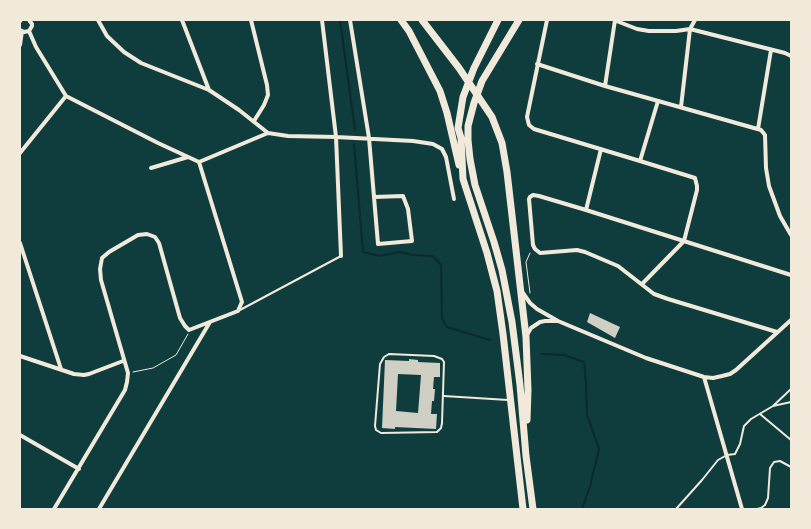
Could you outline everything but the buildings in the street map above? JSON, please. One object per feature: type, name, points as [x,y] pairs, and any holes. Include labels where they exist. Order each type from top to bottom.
[{"type":"highway","points":[[401,20],[440,91],[463,179],[488,253],[498,291],[523,509]]},
{"type":"highway","points":[[422,20],[471,84],[492,117],[502,144],[507,172],[526,337],[528,390],[526,456]]},
{"type":"highway","points":[[463,179],[458,128],[463,97],[474,68],[498,20]]},
{"type":"highway","points":[[519,22],[482,81],[468,126],[468,140],[475,185],[502,270],[512,322],[533,509]]},
{"type":"street","points":[[29,31],[32,26],[30,20]]},
{"type":"street","points":[[98,20],[114,44],[133,57],[209,90],[239,110],[268,133],[288,136],[369,138],[433,144],[442,149],[446,156],[454,199]]},
{"type":"street","points":[[182,20],[209,90]]},
{"type":"street","points":[[251,20],[268,95],[254,121]]},
{"type":"street","points":[[322,20],[336,137],[342,256]]},
{"type":"street","points":[[350,20],[369,138],[374,197],[378,244],[412,241],[408,208],[402,196],[374,197]]},
{"type":"street","points":[[547,20],[527,117],[529,125],[534,129],[690,176],[696,182],[697,190],[684,241],[642,284]]},
{"type":"street","points":[[606,86],[615,20],[649,31],[690,29],[791,56]]},
{"type":"street","points":[[681,107],[690,29],[695,20]]},
{"type":"street","points":[[20,45],[21,31],[29,31]]},
{"type":"street","points":[[29,31],[36,47],[66,96],[199,162],[268,133]]},
{"type":"street","points":[[758,129],[771,50]]},
{"type":"street","points":[[537,64],[763,132],[765,135],[766,168],[769,186],[780,216],[791,235]]},
{"type":"street","points":[[20,153],[66,96]]},
{"type":"street","points":[[640,161],[658,101]]},
{"type":"street","points":[[586,210],[601,149]]},
{"type":"street","points":[[152,168],[188,157]]},
{"type":"street","points":[[54,509],[125,390],[127,382],[128,373],[101,280],[102,258],[138,234],[147,234],[155,237],[159,243],[180,318],[190,330],[238,311],[242,302],[199,162]]},
{"type":"street","points":[[777,332],[654,294],[618,266],[585,252],[576,250],[544,254],[537,251],[534,246],[529,199],[530,196],[539,196],[791,275]]},
{"type":"street","points":[[20,243],[61,369]]},
{"type":"street","points":[[20,259],[25,259]]},
{"type":"street","points":[[521,290],[531,304],[558,321],[646,358],[704,378],[730,374],[791,320]]},
{"type":"street","points":[[526,337],[531,328],[540,322],[558,321]]},
{"type":"street","points":[[100,509],[210,322]]},
{"type":"street","points":[[20,356],[84,375],[124,361]]},
{"type":"street","points":[[704,378],[743,509]]},
{"type":"street","points":[[20,435],[79,469]]},
{"type":"lane","points":[[238,311],[342,256]]},
{"type":"lane","points":[[389,354],[434,356],[442,359],[444,362],[444,396],[442,423],[441,428],[437,432],[381,433],[376,430],[380,364],[384,357],[389,354]]},
{"type":"lane","points":[[676,509],[718,460],[727,455],[735,454],[740,444],[744,426],[751,418],[773,406],[791,388]]},
{"type":"lane","points":[[444,396],[511,400]]},
{"type":"lane","points":[[773,406],[791,402]]},
{"type":"lane","points":[[760,414],[791,440]]},
{"type":"lane","points":[[757,509],[765,505],[768,498],[770,468],[774,462],[780,461],[791,467]]},
{"type":"path","points":[[531,304],[526,262],[534,246]]},
{"type":"path","points":[[128,373],[153,368],[176,355],[190,330]]},
{"type":"waterway","points":[[340,20],[355,130]]},
{"type":"waterway","points":[[354,144],[363,252],[380,256],[399,252],[433,256],[441,265],[442,319],[447,327],[490,340]]},
{"type":"waterway","points":[[541,354],[564,355],[584,362],[587,415],[599,449],[582,509]]}]
